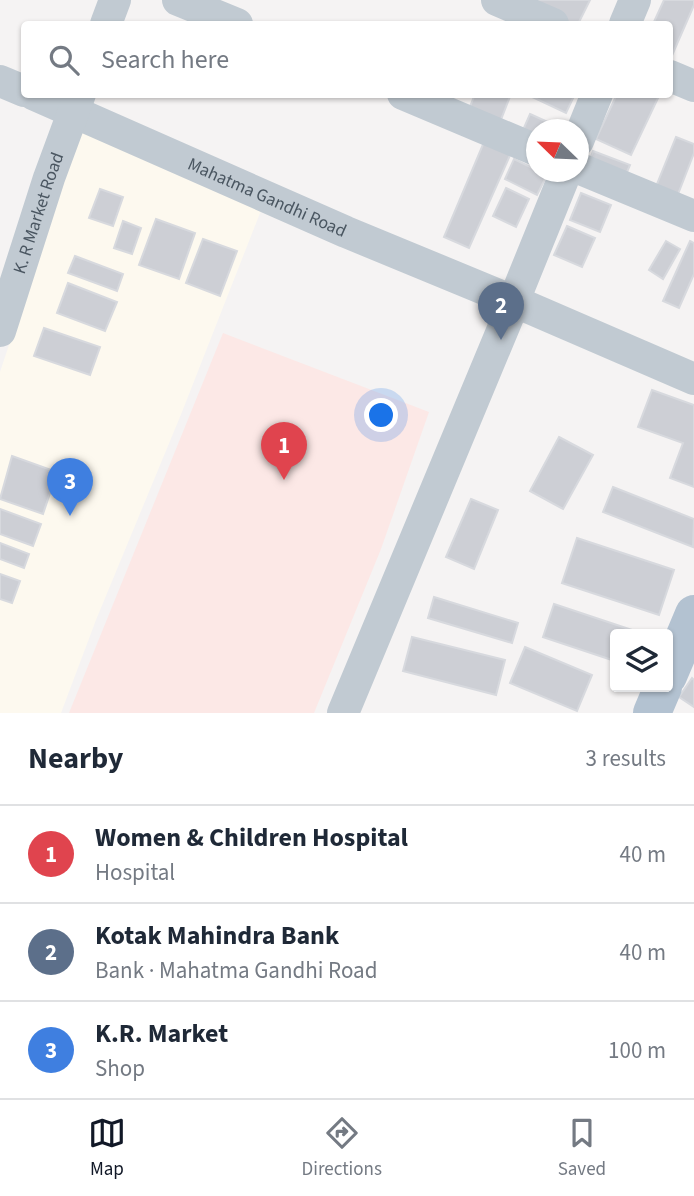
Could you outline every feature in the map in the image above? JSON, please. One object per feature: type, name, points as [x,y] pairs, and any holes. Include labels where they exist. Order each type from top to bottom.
[{"type":"main road","points":[[673,664],[694,614]]},
{"type":"main road","points":[[652,713],[661,692]]},
{"type":"street","points":[[107,21],[116,0]]},
{"type":"street","points":[[178,0],[230,21]]},
{"type":"street","points":[[497,0],[545,21]]},
{"type":"street","points":[[626,21],[635,0]]},
{"type":"street","points":[[673,77],[694,86]]},
{"type":"street","points":[[0,81],[21,90]]},
{"type":"street","name":"Mahatma Gandhi Road","points":[[51,98],[77,104],[346,232],[694,379]]},
{"type":"street","points":[[413,98],[526,145]]},
{"type":"street","points":[[587,119],[595,98]]},
{"type":"street","name":"K. R Market Road","points":[[0,331],[49,178],[77,104]]},
{"type":"street","points":[[589,172],[694,216]]},
{"type":"street","points":[[343,713],[562,182]]},
{"type":"shaded area","points":[[82,125],[262,208],[61,713],[0,713],[0,372]]},
{"type":"shaded area","points":[[223,333],[429,412],[381,549],[314,713],[69,713]]},
{"type":"building","points":[[511,0],[590,0],[580,21],[550,21]]},
{"type":"building","points":[[664,0],[694,0],[673,53],[673,21],[654,21]]},
{"type":"building","points":[[473,98],[509,98],[495,135],[464,122]]},
{"type":"building","points":[[534,98],[573,98],[566,113]]},
{"type":"building","points":[[615,98],[658,98],[631,155],[596,139]]},
{"type":"building","points":[[530,114],[541,119],[528,119]]},
{"type":"building","points":[[526,123],[526,150],[516,146]]},
{"type":"building","points":[[676,137],[694,144],[694,153],[673,207],[651,199]]},
{"type":"building","points":[[484,142],[511,153],[469,248],[444,237]]},
{"type":"building","points":[[593,151],[630,165],[621,186],[589,174]]},
{"type":"building","points":[[514,159],[526,165],[526,182],[544,182],[537,195],[505,179]]},
{"type":"building","points":[[506,188],[529,199],[516,227],[493,216]]},
{"type":"building","points":[[100,189],[123,197],[113,226],[89,218]]},
{"type":"building","points":[[581,193],[611,205],[600,232],[570,220]]},
{"type":"building","points":[[156,219],[195,233],[179,279],[139,265]]},
{"type":"building","points":[[123,221],[141,228],[132,254],[114,248]]},
{"type":"building","points":[[567,226],[595,238],[582,267],[554,255]]},
{"type":"building","points":[[203,239],[237,251],[220,296],[186,283]]},
{"type":"building","points":[[666,241],[680,249],[663,279],[649,270]]},
{"type":"building","points":[[690,241],[694,243],[694,274],[679,308],[663,301]]},
{"type":"building","points":[[75,256],[123,274],[117,291],[68,273]]},
{"type":"building","points":[[68,283],[117,302],[105,331],[57,313]]},
{"type":"building","points":[[44,328],[100,347],[90,375],[34,356]]},
{"type":"building","points":[[652,390],[694,405],[694,487],[670,478],[683,443],[638,427]]},
{"type":"building","points":[[559,437],[593,455],[563,509],[530,491]]},
{"type":"building","points":[[12,456],[57,472],[43,514],[0,499]]},
{"type":"building","points":[[613,487],[694,519],[693,547],[603,512]]},
{"type":"building","points":[[471,499],[498,510],[474,569],[446,557]]},
{"type":"building","points":[[0,509],[41,524],[33,546],[0,534]]},
{"type":"building","points":[[577,538],[674,570],[659,615],[562,583]]},
{"type":"building","points":[[0,543],[29,554],[24,568],[0,559]]},
{"type":"building","points":[[0,574],[20,581],[12,603],[0,599]]},
{"type":"building","points":[[434,597],[518,623],[512,643],[428,618]]},
{"type":"building","points":[[554,604],[629,629],[610,629],[610,659],[543,637]]},
{"type":"building","points":[[412,637],[505,660],[496,695],[403,671]]},
{"type":"building","points":[[525,647],[592,675],[577,711],[510,683]]},
{"type":"building","points":[[692,678],[694,680],[694,707],[679,697]]},
{"type":"place","name":"Kotak Mahindra Bank","points":[[501,340]]},
{"type":"place","name":"Women & Children Hospital","points":[[284,480]]},
{"type":"place","name":"K.R. Market","points":[[70,516]]}]
